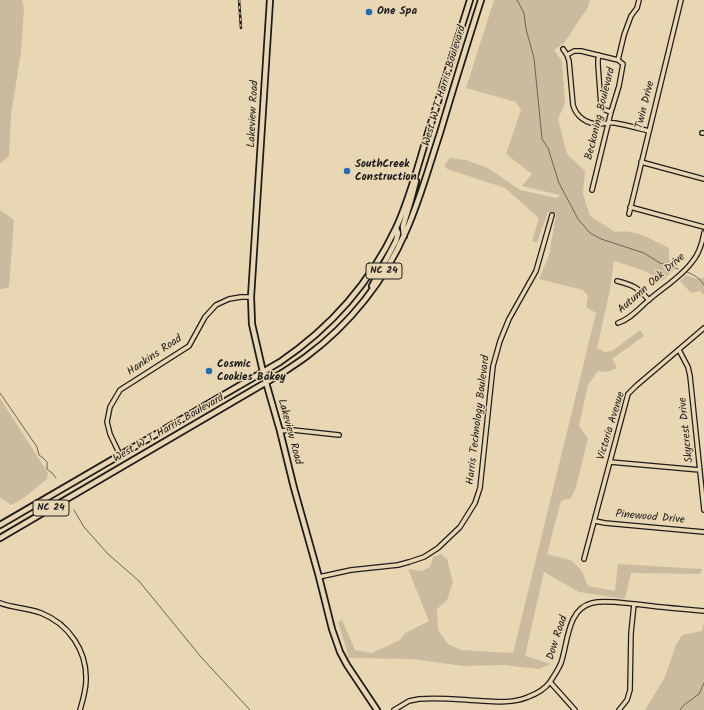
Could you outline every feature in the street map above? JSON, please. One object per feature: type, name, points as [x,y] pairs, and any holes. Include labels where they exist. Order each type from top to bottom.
[{"type":"main road","name":"Lakeview Road","points":[[270,0],[251,297],[252,324],[263,372],[332,629],[340,652],[354,676],[378,710]]},
{"type":"main road","name":"West W T Harris Boulevard","points":[[0,525],[280,362],[301,347],[338,313],[371,272],[396,228],[406,204],[470,0]]},
{"type":"main road","name":"West W T Harris Boulevard","points":[[0,538],[298,363],[319,347],[344,323],[387,268],[404,237],[424,184],[481,0]]},
{"type":"main road","points":[[404,237],[403,226],[415,187],[420,160]]},
{"type":"main road","points":[[365,298],[395,244],[397,236],[396,228]]},
{"type":"street","name":"Beckoning Boulevard","points":[[592,190],[623,67],[623,64],[618,60],[624,35],[631,16],[637,8],[639,0]]},
{"type":"street","name":"Twin Drive","points":[[629,214],[681,0]]},
{"type":"street","points":[[563,49],[569,61],[573,104],[576,113],[582,119],[591,123],[615,123],[649,131]]},
{"type":"street","points":[[567,55],[574,51],[581,51],[618,60]]},
{"type":"street","points":[[599,55],[598,65],[601,106],[604,110],[611,112]]},
{"type":"street","points":[[641,162],[704,178]]},
{"type":"street","points":[[630,207],[704,227]]},
{"type":"street","name":"Harris Technology Boulevard","points":[[319,578],[351,570],[398,565],[424,556],[438,548],[460,527],[475,504],[480,488],[493,366],[500,341],[509,319],[536,271],[552,216]]},
{"type":"street","name":"Autumn Oak Drive","points":[[618,323],[627,319],[693,262],[698,254],[704,233]]},
{"type":"street","points":[[617,281],[637,288],[649,300]]},
{"type":"street","name":"Hankins Road","points":[[120,455],[110,434],[107,422],[110,407],[120,390],[189,346],[205,317],[216,305],[229,299],[251,297]]},
{"type":"street","name":"Victoria Avenue","points":[[584,559],[628,394],[704,328]]},
{"type":"street","name":"Skycrest Drive","points":[[679,350],[688,367],[690,376],[704,510]]},
{"type":"street","points":[[280,431],[293,430],[339,434]]},
{"type":"street","points":[[610,462],[700,470]]},
{"type":"street","name":"Pinewood Drive","points":[[595,521],[704,532]]},
{"type":"street","name":"Dow Road","points":[[394,710],[409,701],[426,698],[498,702],[524,699],[535,694],[550,682],[557,670],[561,663],[572,621],[579,610],[586,605],[596,602],[704,611]]},
{"type":"street","points":[[0,603],[50,617],[65,628],[70,634],[81,654],[86,670],[86,686],[80,710]]},
{"type":"street","points":[[619,710],[627,700],[630,690],[631,634],[634,604]]},
{"type":"street","points":[[550,682],[575,710]]},
{"type":"shaded area","points":[[0,0],[22,0],[24,8],[21,52],[11,115],[9,156],[1,163],[0,163]]},
{"type":"shaded area","points":[[494,0],[590,0],[588,7],[564,43],[554,50],[562,61],[565,103],[558,119],[567,154],[585,171],[583,194],[590,216],[615,232],[622,231],[636,233],[650,238],[669,248],[669,260],[678,266],[662,281],[645,271],[614,261],[610,290],[597,348],[605,352],[612,351],[640,330],[644,336],[612,359],[617,368],[607,372],[598,371],[588,385],[579,426],[588,438],[576,487],[571,498],[561,501],[547,554],[571,560],[582,571],[588,586],[615,591],[618,564],[702,569],[700,574],[631,573],[625,599],[579,592],[544,572],[525,656],[551,664],[539,669],[503,665],[463,666],[412,659],[349,658],[338,622],[342,620],[355,650],[372,653],[400,640],[405,633],[429,621],[408,569],[422,571],[430,567],[433,557],[441,554],[447,559],[453,582],[447,600],[437,609],[438,630],[448,644],[461,650],[513,653],[596,313],[586,307],[588,296],[583,290],[539,279],[549,255],[556,214],[548,212],[537,243],[532,241],[539,218],[505,188],[447,169],[444,165],[450,158],[466,160],[488,168],[520,190],[557,198],[560,195],[522,186],[532,174],[506,154],[521,110],[516,102],[466,88]]},
{"type":"shaded area","points":[[0,210],[14,220],[9,287],[3,289],[0,289]]},
{"type":"shaded area","points":[[686,275],[696,279],[704,278],[704,295],[700,291],[691,293],[680,281]]},
{"type":"shaded area","points":[[0,398],[48,473],[47,479],[24,498],[11,505],[0,497]]},
{"type":"shaded area","points":[[704,621],[704,710],[645,710],[665,677],[676,645],[682,635],[702,631]]},
{"type":"waterway","points":[[517,0],[524,13],[526,29],[534,58],[542,139],[548,148],[559,183],[578,219],[590,233],[601,239],[644,253],[660,263],[678,269]]},
{"type":"waterway","points":[[687,272],[701,280],[704,285]]},
{"type":"waterway","points":[[0,393],[37,447],[39,455],[47,462],[47,469],[56,478]]},
{"type":"waterway","points":[[74,510],[84,527],[108,554],[139,581],[201,657],[250,710]]},
{"type":"waterway","points":[[680,710],[684,705],[699,694],[704,683]]},
{"type":"railway","points":[[239,0],[241,28]]},
{"type":"place","name":"One Spa","points":[[369,12]]},
{"type":"place","name":"SouthCreek Construction","points":[[347,171]]},
{"type":"place","name":"Cosmic Cookies Bakey","points":[[209,371]]}]
